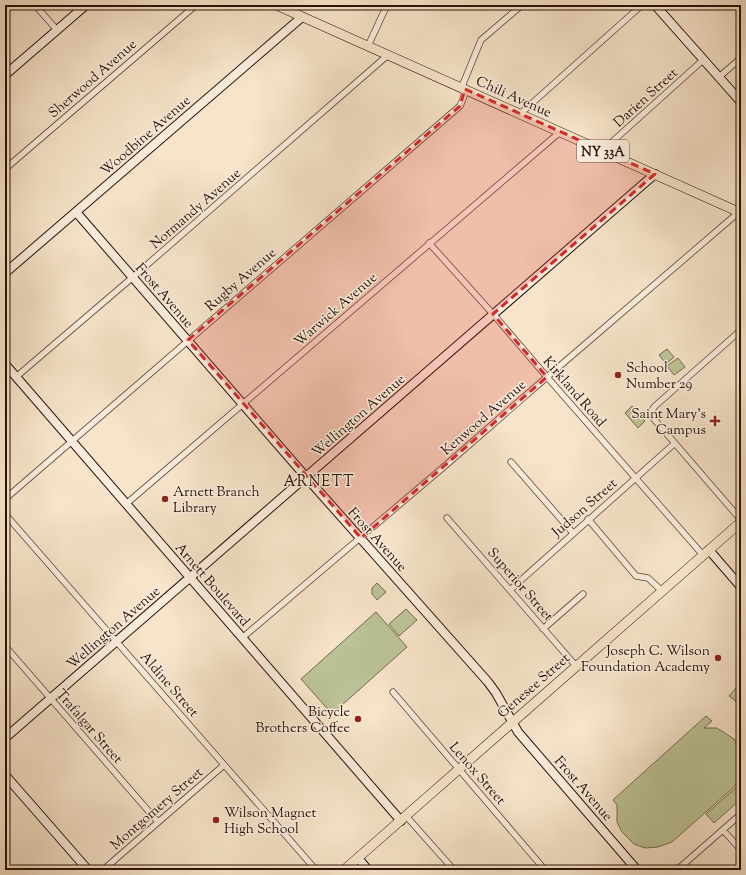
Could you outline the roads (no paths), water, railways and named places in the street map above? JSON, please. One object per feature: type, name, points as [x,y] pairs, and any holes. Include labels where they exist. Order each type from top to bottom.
[{"type":"main road","name":"Chili Avenue","points":[[276,5],[740,212]]},
{"type":"main road","name":"Genesee Street","points":[[344,870],[741,521]]},
{"type":"street","points":[[35,5],[57,30]]},
{"type":"street","points":[[5,75],[86,5]]},
{"type":"street","name":"Sherwood Avenue","points":[[5,169],[196,5]]},
{"type":"street","points":[[368,46],[387,5]]},
{"type":"street","name":"Rugby Avenue","points":[[5,499],[460,106],[464,98],[465,89],[463,84],[481,40],[522,5]]},
{"type":"street","points":[[520,114],[642,5]]},
{"type":"street","points":[[655,5],[741,102]]},
{"type":"street","name":"Woodbine Avenue","points":[[5,273],[302,17]]},
{"type":"street","name":"Normandy Avenue","points":[[16,377],[388,55]]},
{"type":"street","points":[[719,78],[741,58]]},
{"type":"street","name":"Darien Street","points":[[602,151],[703,60]]},
{"type":"street","name":"Warwick Avenue","points":[[126,504],[560,132]]},
{"type":"street","name":"Wellington Avenue","points":[[5,738],[655,174]]},
{"type":"street","name":"Frost Avenue","points":[[76,212],[306,477],[488,682],[520,735],[637,870]]},
{"type":"street","name":"Kenwood Avenue","points":[[242,638],[361,538],[740,212]]},
{"type":"street","name":"Kirkland Road","points":[[429,244],[494,314],[636,478],[706,553]]},
{"type":"street","points":[[741,330],[654,407],[651,413],[654,420],[741,521]]},
{"type":"street","name":"Arnett Boulevard","points":[[5,364],[242,638],[403,818],[454,870]]},
{"type":"street","name":"Judson Street","points":[[510,590],[675,443]]},
{"type":"street","points":[[511,462],[573,533]]},
{"type":"street","name":"Aldine Street","points":[[5,514],[316,870]]},
{"type":"street","name":"Superior Street","points":[[447,518],[576,666]]},
{"type":"street","points":[[588,519],[636,576],[648,578],[662,591]]},
{"type":"street","points":[[706,553],[741,587]]},
{"type":"street","points":[[544,629],[583,594]]},
{"type":"street","name":"Trafalgar Street","points":[[5,646],[158,822]]},
{"type":"street","name":"Lenox Street","points":[[393,692],[545,870]]},
{"type":"street","name":"Montgomery Street","points":[[103,870],[224,765]]},
{"type":"street","points":[[5,775],[88,870]]},
{"type":"street","points":[[677,870],[741,814]]},
{"type":"street","points":[[723,830],[741,850]]},
{"type":"street","points":[[358,858],[368,870]]},
{"type":"place","name":"School Number 29","points":[[618,375]]},
{"type":"place","name":"Saint Mary's Campus","points":[[715,421]]},
{"type":"place","name":"Arnett Branch Library","points":[[165,499]]},
{"type":"place","name":"Joseph C. Wilson Foundation Academy","points":[[718,658]]},
{"type":"place","name":"Bicycle Brothers Coffee","points":[[358,719]]},
{"type":"place","name":"Wilson Magnet High School","points":[[216,820]]},
{"type":"district","name":"ARNETT","points":[[319,481]]}]
